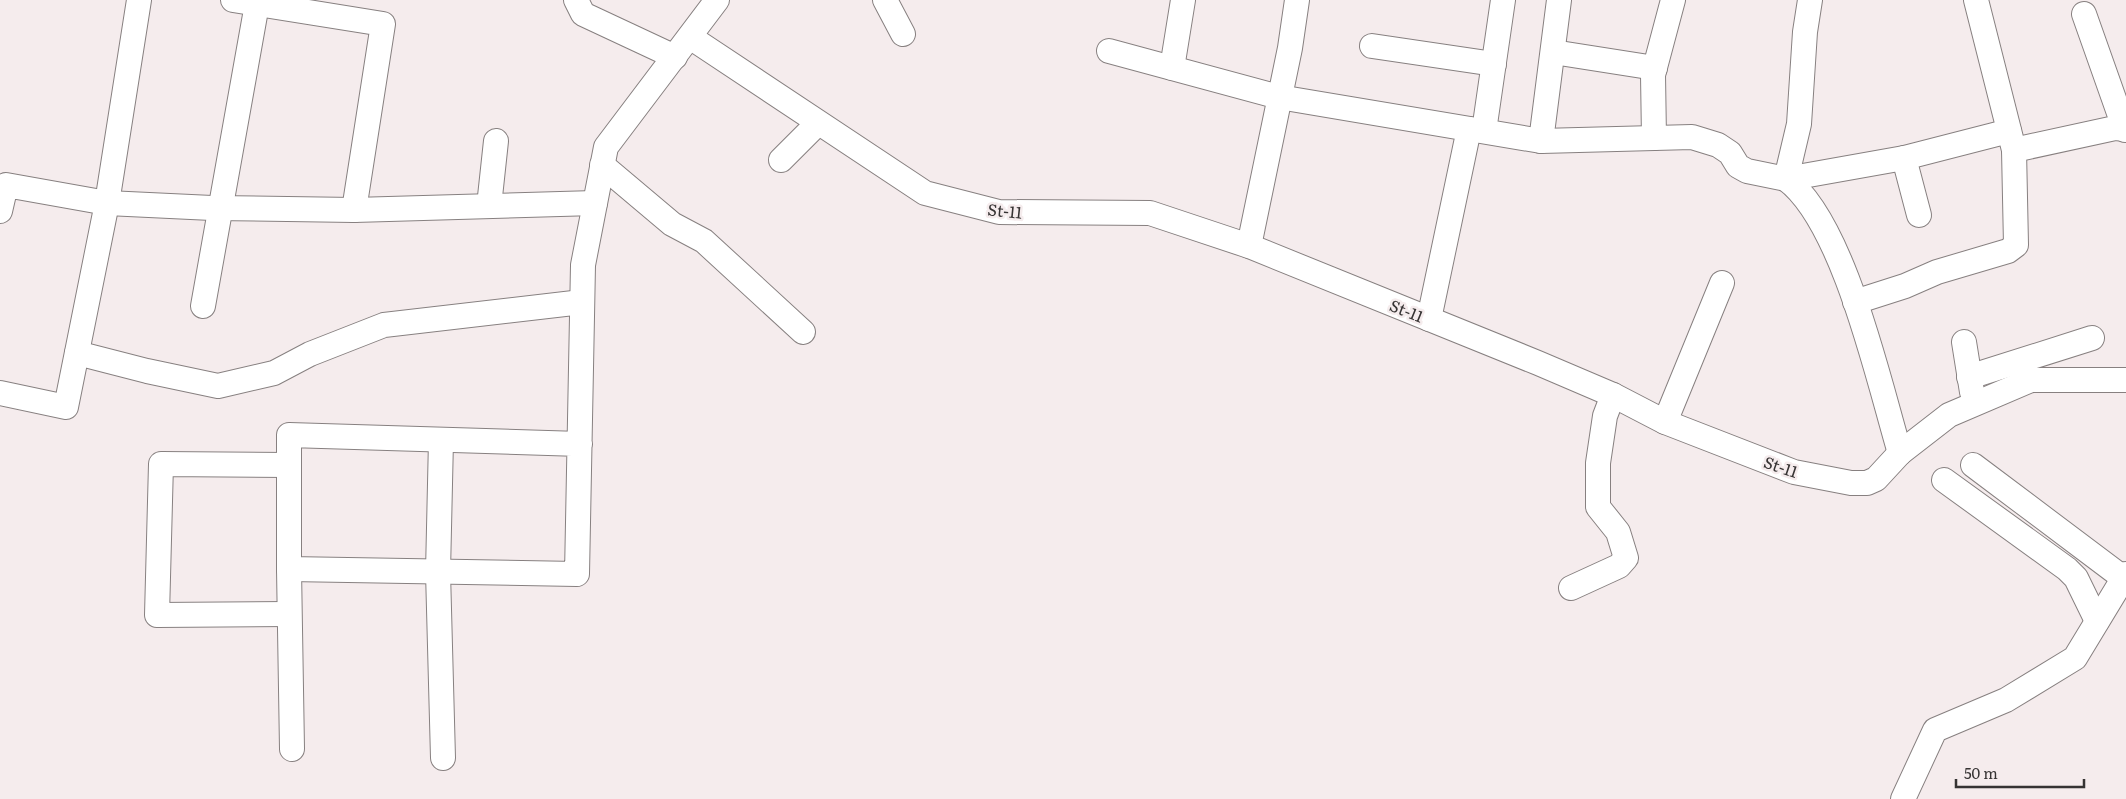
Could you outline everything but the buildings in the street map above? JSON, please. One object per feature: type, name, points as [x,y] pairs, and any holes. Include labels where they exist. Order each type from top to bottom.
[{"type":"street","points":[[0,393],[66,407],[107,203],[140,0]]},
{"type":"street","points":[[233,0],[383,24],[354,210]]},
{"type":"street","points":[[576,0],[583,14],[675,57]]},
{"type":"street","points":[[289,569],[577,574],[583,265],[606,147],[717,0]]},
{"type":"street","points":[[885,0],[903,34]]},
{"type":"street","points":[[1172,68],[1183,0]]},
{"type":"street","points":[[1248,246],[1297,0]]},
{"type":"street","points":[[1429,319],[1494,64],[1503,0]]},
{"type":"street","points":[[1541,140],[1559,0]]},
{"type":"street","points":[[1654,138],[1655,68],[1673,0]]},
{"type":"street","points":[[1786,179],[1799,124],[1805,32],[1810,0]]},
{"type":"street","points":[[1855,302],[1905,286],[1937,272],[2008,251],[2016,245],[2011,140],[1976,0]]},
{"type":"street","points":[[203,306],[257,4]]},
{"type":"street","points":[[2084,14],[2126,130]]},
{"type":"street","name":"St-11","points":[[690,37],[925,193],[999,212],[1150,213],[1248,246],[1613,395],[1665,422],[1794,472],[1851,483],[1867,483],[1876,479],[1900,453],[1949,416],[2031,380],[2126,380]]},
{"type":"street","points":[[1372,46],[1494,64]]},
{"type":"street","points":[[1109,51],[1279,97],[1541,140],[1692,137],[1710,142],[1730,153],[1738,166],[1747,171],[1786,179],[2011,140],[2115,128],[2126,130]]},
{"type":"street","points":[[1553,52],[1655,68]]},
{"type":"street","points":[[781,160],[818,123]]},
{"type":"street","points":[[489,206],[496,142]]},
{"type":"street","points":[[1904,158],[1920,215]]},
{"type":"street","points":[[602,166],[672,224],[704,240],[803,332]]},
{"type":"street","points":[[1786,179],[1798,188],[1830,237],[1855,302],[1900,453]]},
{"type":"street","points":[[0,211],[6,185],[107,203],[221,208],[354,210],[595,203]]},
{"type":"street","points":[[1665,422],[1722,283]]},
{"type":"street","points":[[77,353],[147,372],[218,386],[274,373],[310,354],[384,326],[582,302]]},
{"type":"street","points":[[1969,377],[2092,338]]},
{"type":"street","points":[[1964,342],[1974,405]]},
{"type":"street","points":[[1571,588],[1619,566],[1626,558],[1618,532],[1598,507],[1598,463],[1605,416],[1613,395]]},
{"type":"street","points":[[292,749],[289,435],[580,444]]},
{"type":"street","points":[[441,440],[438,572],[443,758]]},
{"type":"street","points":[[289,465],[161,464],[157,615],[290,614]]},
{"type":"street","points":[[1903,799],[1935,730],[2006,700],[2075,658],[2124,576],[1974,464]]},
{"type":"street","points":[[1944,480],[2068,569],[2076,578],[2097,621]]}]
